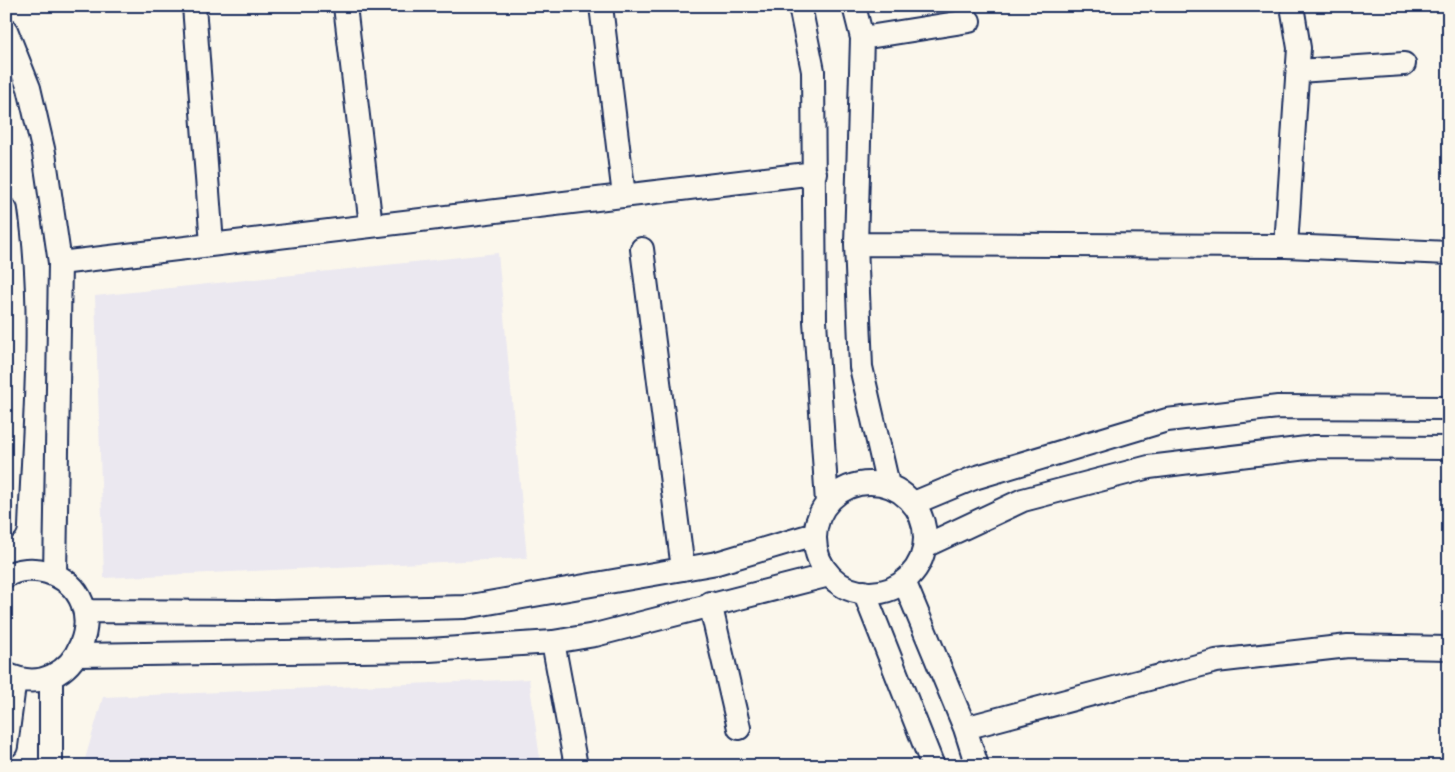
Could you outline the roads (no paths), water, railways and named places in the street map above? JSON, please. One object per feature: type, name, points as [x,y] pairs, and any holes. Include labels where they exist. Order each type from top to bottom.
[{"type":"street","points":[[194,6],[212,244]]},
{"type":"street","points":[[345,6],[371,226]]},
{"type":"street","points":[[601,6],[624,196]]},
{"type":"street","points":[[800,6],[814,71],[815,321],[827,504]]},
{"type":"street","points":[[854,6],[862,38],[856,244],[861,367],[888,485]]},
{"type":"street","points":[[1286,246],[1299,48],[1292,6]]},
{"type":"street","points":[[862,38],[969,21]]},
{"type":"street","points":[[6,30],[29,88],[44,154],[60,263],[55,575]]},
{"type":"street","points":[[1298,71],[1404,64]]},
{"type":"street","points":[[60,263],[815,173]]},
{"type":"street","points":[[6,210],[13,256],[13,353],[6,528]]},
{"type":"street","points":[[856,244],[1286,246],[1449,253]]},
{"type":"street","points":[[642,249],[683,569]]},
{"type":"street","points":[[914,504],[974,478],[1167,420],[1278,407],[1449,408]]},
{"type":"street","points":[[925,546],[1023,500],[1149,467],[1315,447],[1449,448]]},
{"type":"street","points":[[871,482],[888,485],[902,492],[914,504],[922,516],[925,546],[921,560],[904,581],[892,588],[878,592],[864,592],[839,583],[829,575],[821,563],[816,549],[815,534],[818,518],[827,504],[839,492],[854,485],[871,482]]},
{"type":"street","points":[[85,611],[272,612],[465,607],[717,563],[815,534]]},
{"type":"street","points":[[6,576],[27,570],[41,570],[55,575],[74,590],[85,611],[87,626],[84,641],[77,655],[66,668],[50,677],[33,680],[11,676],[6,746]]},
{"type":"street","points":[[77,655],[429,650],[553,642],[595,634],[710,603],[829,575]]},
{"type":"street","points":[[904,581],[965,728],[977,766]]},
{"type":"street","points":[[864,592],[933,766]]},
{"type":"street","points":[[710,603],[739,728]]},
{"type":"street","points":[[553,642],[576,766]]},
{"type":"street","points":[[965,728],[1216,661],[1348,646],[1449,648]]},
{"type":"street","points":[[50,677],[51,766]]}]
